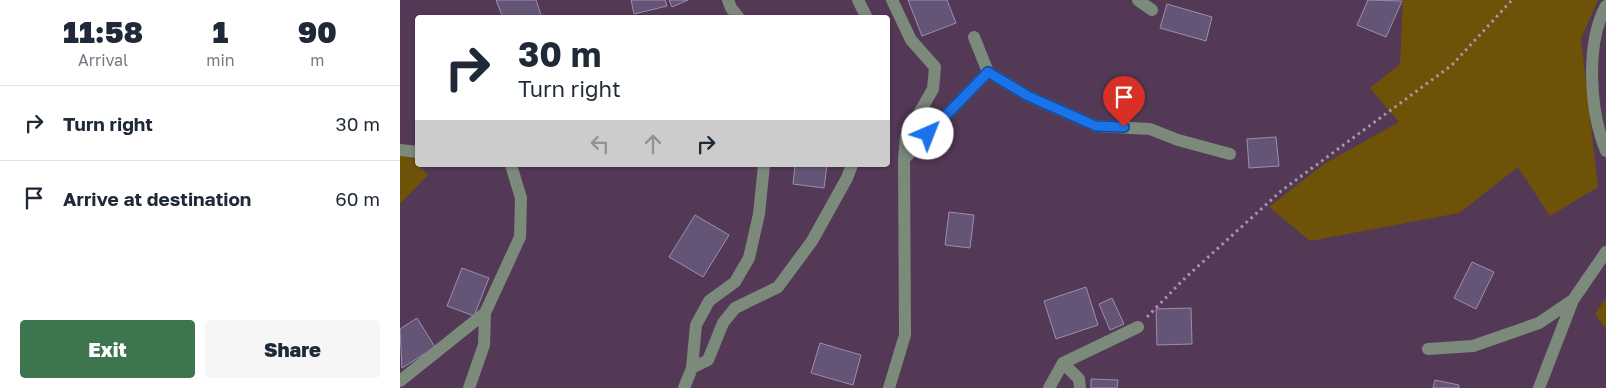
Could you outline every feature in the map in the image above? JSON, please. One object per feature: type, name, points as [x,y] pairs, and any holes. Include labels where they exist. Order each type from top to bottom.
[{"type":"street","points":[[728,0],[737,15]]},
{"type":"street","points":[[858,0],[866,15]]},
{"type":"street","points":[[889,388],[905,335],[904,159],[906,136],[933,89],[935,67],[911,40],[892,0]]},
{"type":"street","points":[[1138,0],[1152,10]]},
{"type":"street","points":[[1606,6],[1600,17],[1594,40],[1593,97],[1601,138],[1606,151]]},
{"type":"street","points":[[974,37],[988,72],[1028,96],[1096,126],[1150,129],[1178,140],[1230,154]]},
{"type":"street","points":[[904,159],[988,72]]},
{"type":"street","points":[[400,150],[415,152]]},
{"type":"street","points":[[469,388],[484,345],[485,313],[520,236],[521,198],[512,167]]},
{"type":"street","points":[[684,388],[692,368],[696,325],[709,301],[735,282],[749,258],[759,214],[764,167]]},
{"type":"street","points":[[692,368],[708,360],[723,323],[735,308],[778,286],[812,241],[851,167]]},
{"type":"street","points":[[1539,388],[1573,300],[1606,252]]},
{"type":"street","points":[[1428,348],[1473,346],[1539,323],[1573,300]]},
{"type":"street","points":[[400,382],[485,313]]},
{"type":"street","points":[[1049,388],[1064,363],[1138,327]]},
{"type":"street","points":[[1064,363],[1079,379],[1080,388]]},
{"type":"path","points":[[1138,327],[1184,279],[1281,191],[1452,65],[1512,0]]},
{"type":"shaded area","points":[[1403,0],[1598,0],[1581,39],[1598,187],[1550,216],[1518,167],[1459,213],[1310,241],[1269,207],[1324,164],[1399,122],[1370,88],[1400,64]]},
{"type":"shaded area","points":[[400,143],[415,160],[415,167],[421,167],[428,175],[400,204]]},
{"type":"shaded area","points":[[1606,298],[1606,329],[1595,314]]},
{"type":"building","points":[[496,0],[536,0],[541,15],[502,15]]},
{"type":"building","points":[[631,0],[665,0],[667,6],[634,14]]},
{"type":"building","points":[[669,0],[688,0],[672,7]]},
{"type":"building","points":[[908,0],[947,0],[956,23],[922,36]]},
{"type":"building","points":[[1368,0],[1402,1],[1386,37],[1357,25]]},
{"type":"building","points":[[1167,4],[1212,17],[1206,41],[1160,28]]},
{"type":"building","points":[[1276,137],[1279,166],[1249,168],[1247,139]]},
{"type":"building","points":[[795,167],[827,167],[824,188],[793,184]]},
{"type":"building","points":[[949,212],[974,215],[970,248],[945,245]]},
{"type":"building","points":[[695,215],[729,235],[703,277],[669,257]]},
{"type":"building","points":[[1472,262],[1494,272],[1476,309],[1454,298]]},
{"type":"building","points":[[462,268],[489,278],[474,316],[447,306]]},
{"type":"building","points":[[1086,287],[1098,325],[1056,339],[1044,301]]},
{"type":"building","points":[[1112,298],[1124,324],[1110,330],[1099,304]]},
{"type":"building","points":[[1191,308],[1192,344],[1157,345],[1156,309]]},
{"type":"building","points":[[417,318],[435,347],[402,368],[400,329]]},
{"type":"building","points":[[820,343],[861,355],[853,385],[811,373]]},
{"type":"building","points":[[1091,379],[1118,380],[1117,388],[1091,388]]},
{"type":"building","points":[[1435,380],[1459,385],[1459,388],[1433,388]]},
{"type":"route","points":[[928,134],[988,72],[1001,82],[1028,96],[1096,126],[1124,127]]}]
